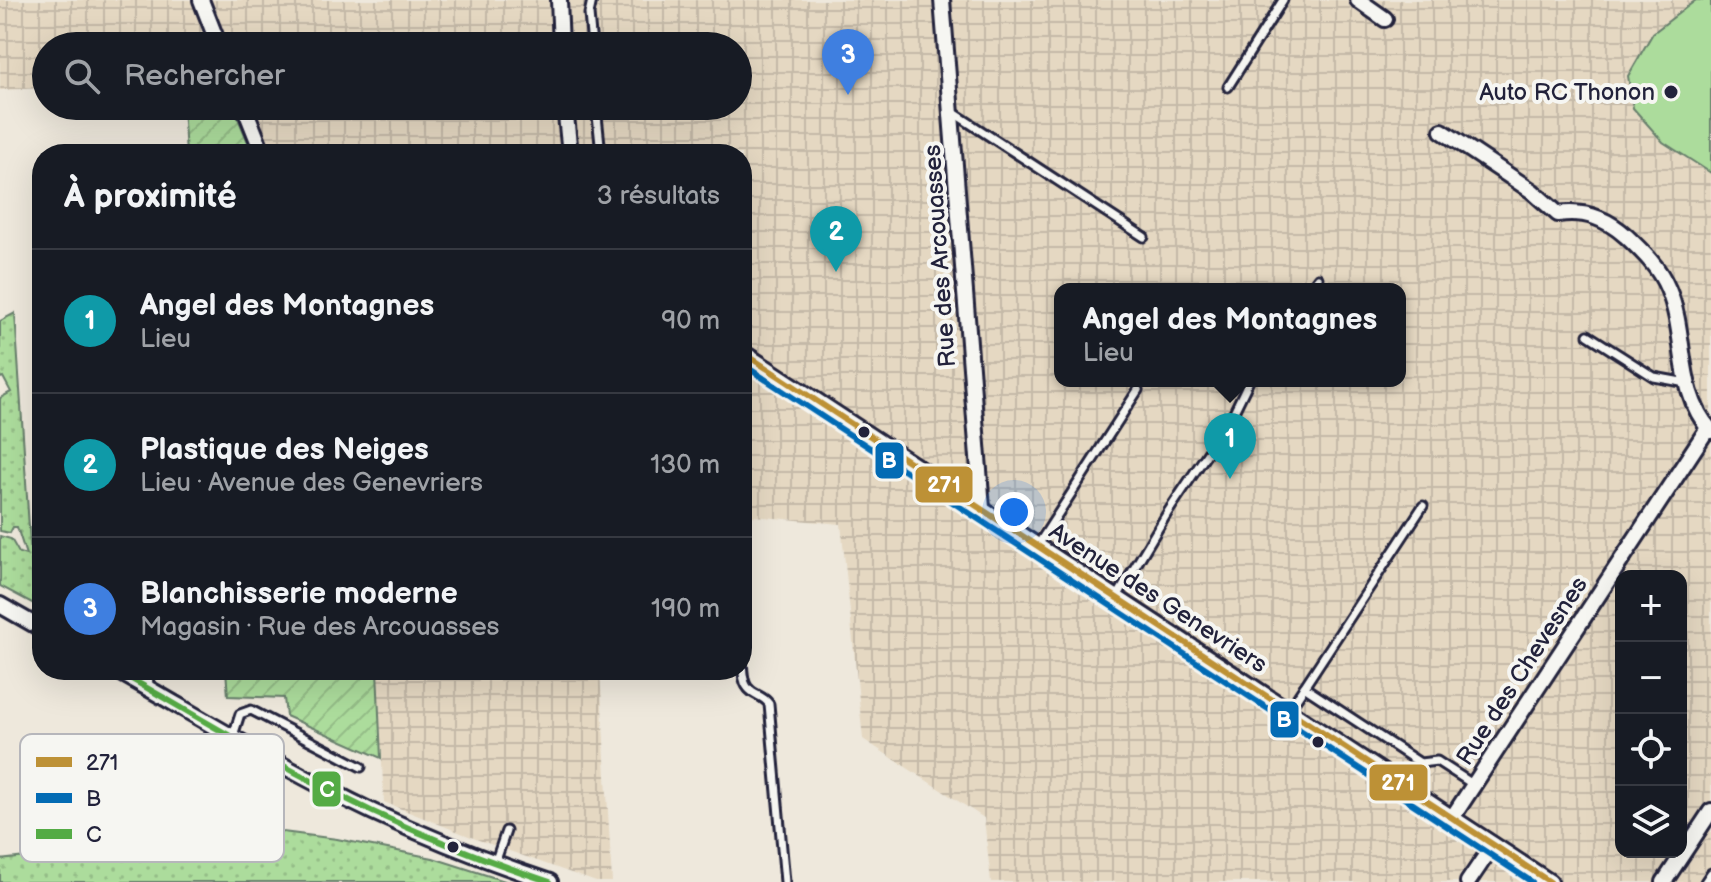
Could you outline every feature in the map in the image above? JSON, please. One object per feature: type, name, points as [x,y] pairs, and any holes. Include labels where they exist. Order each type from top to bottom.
[{"type":"street","points":[[201,0],[214,32]]},
{"type":"street","points":[[559,0],[560,32]]},
{"type":"street","name":"Rue des Arcouasses","points":[[942,0],[982,508]]},
{"type":"street","points":[[1358,0],[1385,19]]},
{"type":"street","points":[[250,120],[259,144]]},
{"type":"street","points":[[566,120],[569,144]]},
{"type":"street","points":[[1442,131],[1532,191],[1558,214],[1580,213],[1602,219],[1621,232],[1651,261],[1665,281],[1673,304],[1693,404],[1710,430]]},
{"type":"street","name":"Avenue des Genevriers","points":[[752,358],[1550,882]]},
{"type":"street","name":"Rue des Chevesnes","points":[[1452,818],[1710,430]]},
{"type":"street","points":[[0,605],[32,623]]},
{"type":"street","points":[[133,680],[229,734]]},
{"type":"street","points":[[284,764],[373,812],[495,863],[550,882]]},
{"type":"street","points":[[1664,882],[1711,811]]},
{"type":"street","points":[[1468,882],[1493,845]]},
{"type":"lane","points":[[591,32],[589,14],[592,0]]},
{"type":"lane","points":[[1228,87],[1283,0]]},
{"type":"lane","points":[[951,110],[1144,237]]},
{"type":"lane","points":[[597,120],[600,144]]},
{"type":"lane","points":[[1314,283],[1318,278]]},
{"type":"lane","points":[[1588,335],[1654,377],[1687,383]]},
{"type":"lane","points":[[1117,597],[1168,512],[1231,418],[1246,387]]},
{"type":"lane","points":[[1038,545],[1138,390]]},
{"type":"lane","points":[[1289,710],[1423,506]]},
{"type":"lane","points":[[149,680],[149,689]]},
{"type":"lane","points":[[745,680],[750,690],[766,698],[769,704],[785,882]]},
{"type":"lane","points":[[1304,687],[1420,763],[1437,761],[1474,785]]},
{"type":"lane","points":[[234,734],[240,714],[251,710],[361,767]]},
{"type":"lane","points":[[495,863],[506,831]]},
{"type":"lane","points":[[1705,882],[1711,873]]},
{"type":"shaded area","points":[[0,0],[1711,0],[1711,882],[991,882],[984,818],[863,739],[841,524],[752,516],[752,144],[249,144],[239,120],[752,120],[752,32],[32,32],[32,89],[0,90]]},
{"type":"shaded area","points":[[378,680],[601,680],[612,882],[596,882],[384,802]]},
{"type":"green space","name":"Auto RC Thonon","points":[[1696,0],[1711,0],[1711,173],[1663,142],[1633,108],[1628,76],[1653,33]]},
{"type":"green space","points":[[184,120],[239,120],[249,144],[185,144]]},
{"type":"green space","points":[[15,313],[32,603],[0,586],[0,536],[11,539],[19,553],[26,555],[17,527],[13,527],[10,533],[0,531],[0,398],[11,392],[3,377],[0,378],[0,321]]},
{"type":"green space","points":[[227,680],[377,680],[381,758],[286,716],[284,698],[228,696]]},
{"type":"green space","points":[[284,832],[433,858],[508,882],[0,882],[0,860],[284,862]]},
{"type":"transit line","name":"271","points":[[752,359],[1550,882]]},
{"type":"transit line","name":"B","points":[[752,371],[1532,882]]},
{"type":"transit line","name":"C","points":[[133,680],[227,734]]},
{"type":"transit line","name":"C","points":[[284,767],[417,832],[550,882]]},
{"type":"place","name":"Auto RC Thonon","points":[[1671,92]]},
{"type":"place","name":"Blanchisserie moderne","points":[[848,95]]},
{"type":"place","name":"Plastique des Neiges","points":[[836,272]]},
{"type":"place","name":"Angel des Montagnes","points":[[1230,479]]}]
